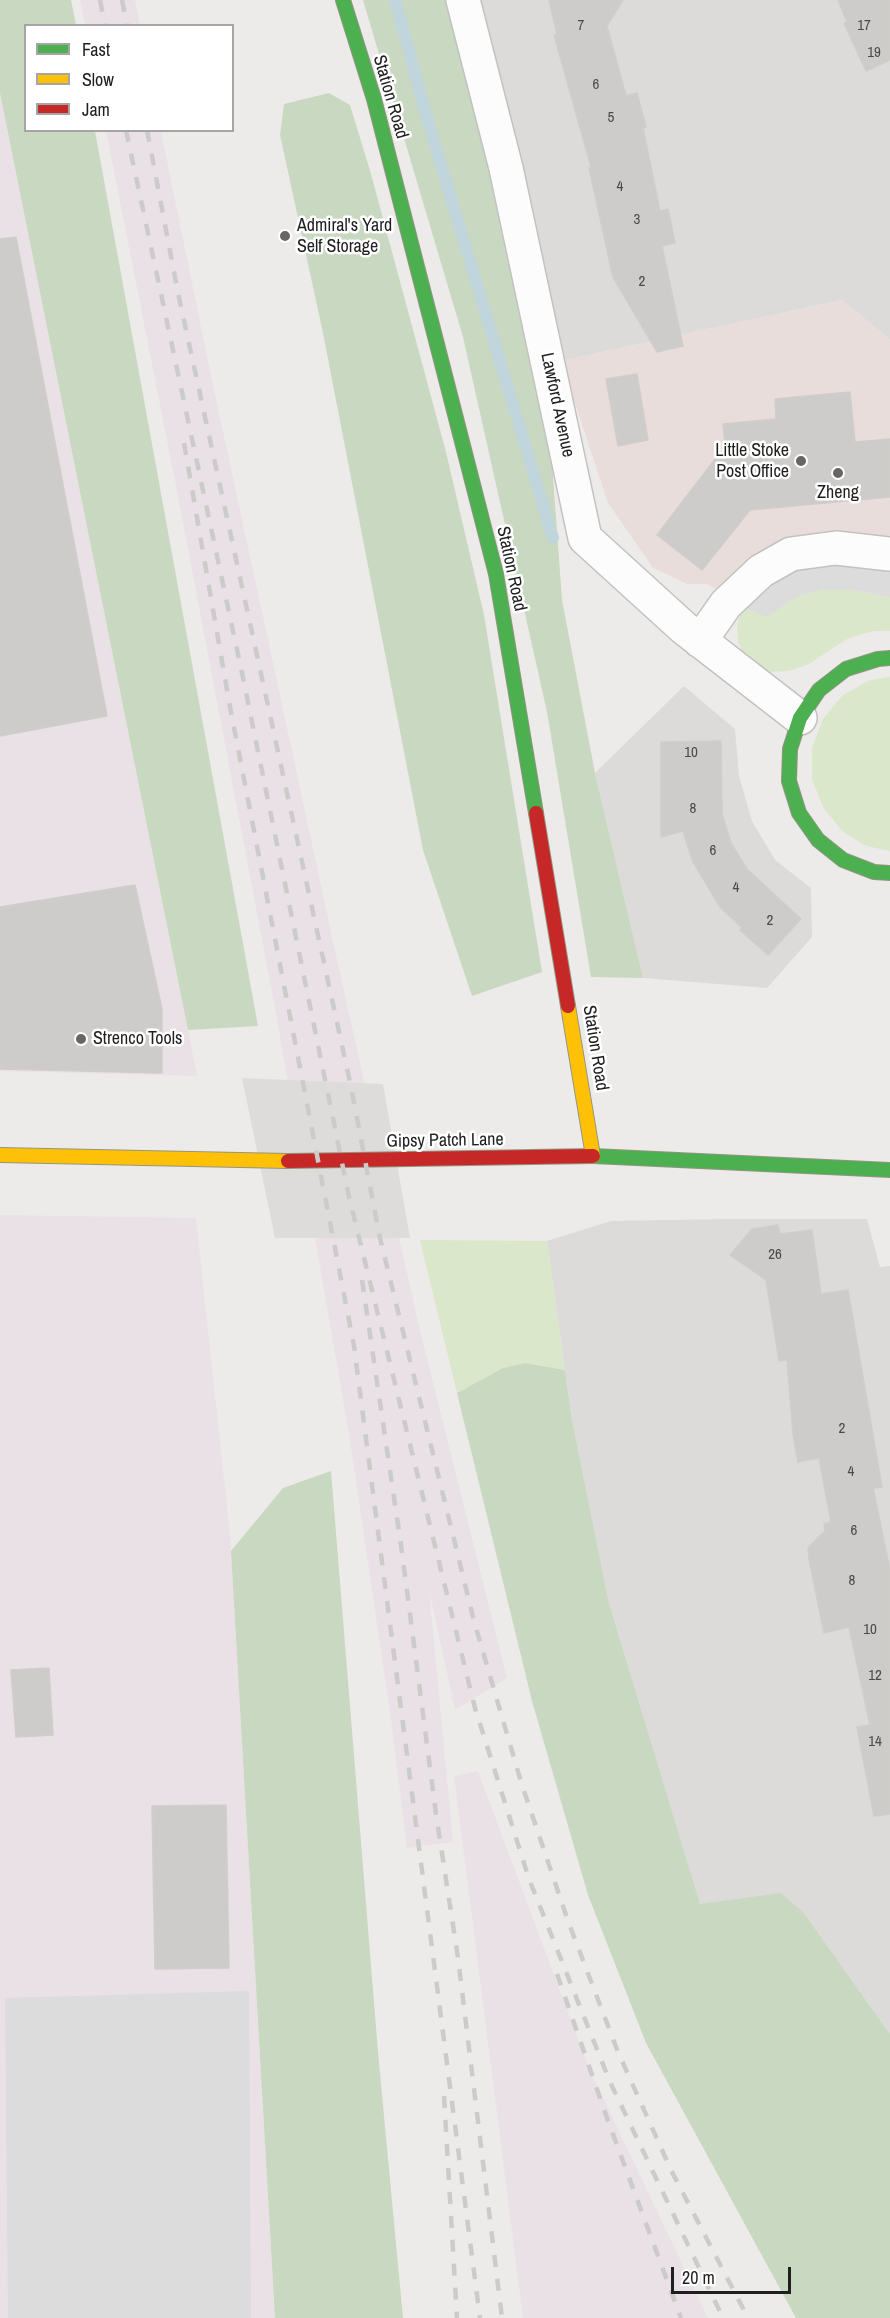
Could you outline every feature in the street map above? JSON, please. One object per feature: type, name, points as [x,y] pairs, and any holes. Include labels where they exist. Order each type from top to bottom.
[{"type":"street","name":"Station Road","points":[[343,0],[374,99],[496,574],[593,1156]]},
{"type":"street","name":"Lawford Avenue","points":[[463,0],[506,168],[585,537],[700,641],[800,718]]},
{"type":"street","points":[[700,641],[726,604],[760,571],[791,554],[836,548],[890,554]]},
{"type":"street","points":[[890,658],[878,659],[846,669],[819,690],[800,718],[790,748],[789,781],[799,813],[818,840],[843,860],[874,872],[890,873]]},
{"type":"street","name":"Gipsy Patch Lane","points":[[0,1155],[272,1161],[593,1156],[890,1170]]},
{"type":"shaded area","points":[[80,0],[135,0],[140,24],[85,24]]},
{"type":"shaded area","points":[[477,0],[890,0],[890,340],[842,300],[561,361]]},
{"type":"shaded area","points":[[0,93],[188,1030],[197,1076],[0,1071]]},
{"type":"shaded area","points":[[106,132],[161,132],[210,371],[417,1318],[507,1678],[455,1710],[429,1590],[453,1842],[407,1848],[391,1719],[349,1434],[275,1008]]},
{"type":"shaded area","points":[[842,300],[890,340],[890,597],[854,590],[743,607],[707,584],[687,584],[653,568],[608,503],[561,361]]},
{"type":"shaded area","points":[[828,563],[890,569],[890,597],[854,590],[824,589],[798,596],[767,617],[743,607],[773,579],[800,567]]},
{"type":"shaded area","points":[[684,686],[735,729],[739,776],[752,821],[775,860],[811,888],[812,937],[767,988],[643,978],[595,773]]},
{"type":"shaded area","points":[[0,1215],[196,1218],[230,1534],[275,2318],[0,2318]]},
{"type":"shaded area","points":[[867,1219],[880,1267],[890,1266],[890,2034],[804,1913],[700,1905],[609,1603],[572,1420],[547,1241],[611,1221]]},
{"type":"shaded area","points":[[478,1771],[588,2066],[708,2318],[523,2318],[454,1776]]},
{"type":"shaded area","points":[[249,1991],[251,2318],[8,2318],[5,1998]]},
{"type":"green space","points":[[0,0],[71,0],[76,24],[24,24],[24,132],[95,132],[258,1026],[188,1030],[0,93]]},
{"type":"green space","points":[[363,0],[451,0],[542,384],[552,463],[562,600],[595,773],[643,978],[591,977],[547,712],[463,337]]},
{"type":"green space","points":[[329,93],[350,105],[371,174],[446,452],[484,615],[542,972],[472,996],[423,850],[323,333],[280,135],[284,104]]},
{"type":"green space","points":[[824,589],[854,590],[890,597],[890,631],[873,631],[847,639],[809,664],[789,671],[770,672],[747,661],[738,642],[737,625],[743,607],[767,616],[798,596]]},
{"type":"green space","points":[[890,677],[890,851],[866,846],[842,831],[823,807],[812,779],[812,748],[823,719],[843,695],[870,680]]},
{"type":"green space","points":[[420,1240],[547,1241],[565,1370],[525,1363],[503,1368],[457,1393]]},
{"type":"green space","points":[[525,1363],[565,1370],[572,1420],[609,1603],[700,1904],[781,1893],[804,1913],[890,2034],[890,2318],[796,2318],[646,2043],[588,1895],[532,1701],[457,1393],[503,1368]]},
{"type":"green space","points":[[331,1471],[378,2052],[403,2318],[275,2318],[231,1551],[283,1488]]},
{"type":"pier","points":[[242,1078],[383,1084],[410,1238],[275,1238]]},
{"type":"building","points":[[549,0],[623,0],[607,26],[626,96],[637,93],[646,127],[643,128],[660,211],[668,209],[675,243],[662,246],[683,346],[657,352],[613,277],[589,168],[591,167],[554,35],[557,34]]},
{"type":"building","points":[[838,0],[890,0],[890,60],[866,71],[844,23],[847,22]]},
{"type":"building","points":[[16,237],[107,716],[0,736],[0,239]]},
{"type":"building","points":[[637,374],[648,440],[618,446],[606,379]]},
{"type":"building","points":[[850,392],[855,442],[890,439],[890,497],[750,510],[702,570],[657,535],[718,455],[726,454],[723,424],[776,419],[775,399]]},
{"type":"building","points":[[721,741],[722,814],[731,843],[747,869],[801,919],[768,955],[740,930],[742,928],[720,907],[692,860],[683,831],[661,837],[661,742]]},
{"type":"building","points":[[135,885],[162,1009],[162,1073],[0,1069],[0,907]]},
{"type":"building","points":[[778,1225],[780,1234],[812,1230],[821,1294],[848,1290],[882,1487],[873,1488],[890,1570],[890,1814],[874,1816],[857,1727],[870,1725],[849,1627],[824,1633],[809,1559],[808,1548],[825,1531],[824,1524],[831,1522],[819,1458],[798,1462],[793,1434],[787,1360],[779,1361],[766,1280],[730,1255],[752,1229]]},
{"type":"building","points":[[49,1668],[53,1735],[16,1737],[11,1670]]},
{"type":"building","points":[[226,1805],[229,1968],[155,1969],[152,1806]]},
{"type":"waterway","points":[[395,0],[427,118],[553,538]]},
{"type":"railway","points":[[100,0],[105,24]]},
{"type":"railway","points":[[122,0],[127,24]]},
{"type":"railway","points":[[126,132],[242,673],[349,1197],[475,1708],[529,1879],[610,2082],[723,2318]]},
{"type":"railway","points":[[147,132],[178,293],[350,1082],[380,1238],[474,1621],[521,1782],[568,1921],[618,2052],[671,2170],[748,2318]]},
{"type":"railway","points":[[184,443],[230,707],[354,1346],[480,2318]]},
{"type":"railway","points":[[362,1280],[458,1958],[502,2318]]},
{"type":"railway","points":[[557,1974],[681,2318]]},
{"type":"railway","points":[[444,2096],[457,2318]]},
{"type":"traffic: fast","points":[[343,0],[374,99],[496,574],[536,813]]},
{"type":"traffic: fast","points":[[890,658],[878,659],[846,669],[819,690],[800,718],[790,749],[789,781],[799,813],[818,840],[843,860],[874,872],[890,873]]},
{"type":"traffic: fast","points":[[593,1156],[890,1170]]},
{"type":"traffic: slow","points":[[568,1006],[593,1156]]},
{"type":"traffic: slow","points":[[0,1155],[288,1161]]},
{"type":"traffic: jam","points":[[536,813],[568,1006]]},
{"type":"traffic: jam","points":[[288,1161],[593,1156]]},
{"type":"place","name":"Admiral's Yard Self Storage","points":[[285,236]]},
{"type":"place","name":"Little Stoke Post Office","points":[[801,461]]},
{"type":"place","name":"Zheng","points":[[838,473]]},
{"type":"place","name":"Strenco Tools","points":[[81,1039]]}]
